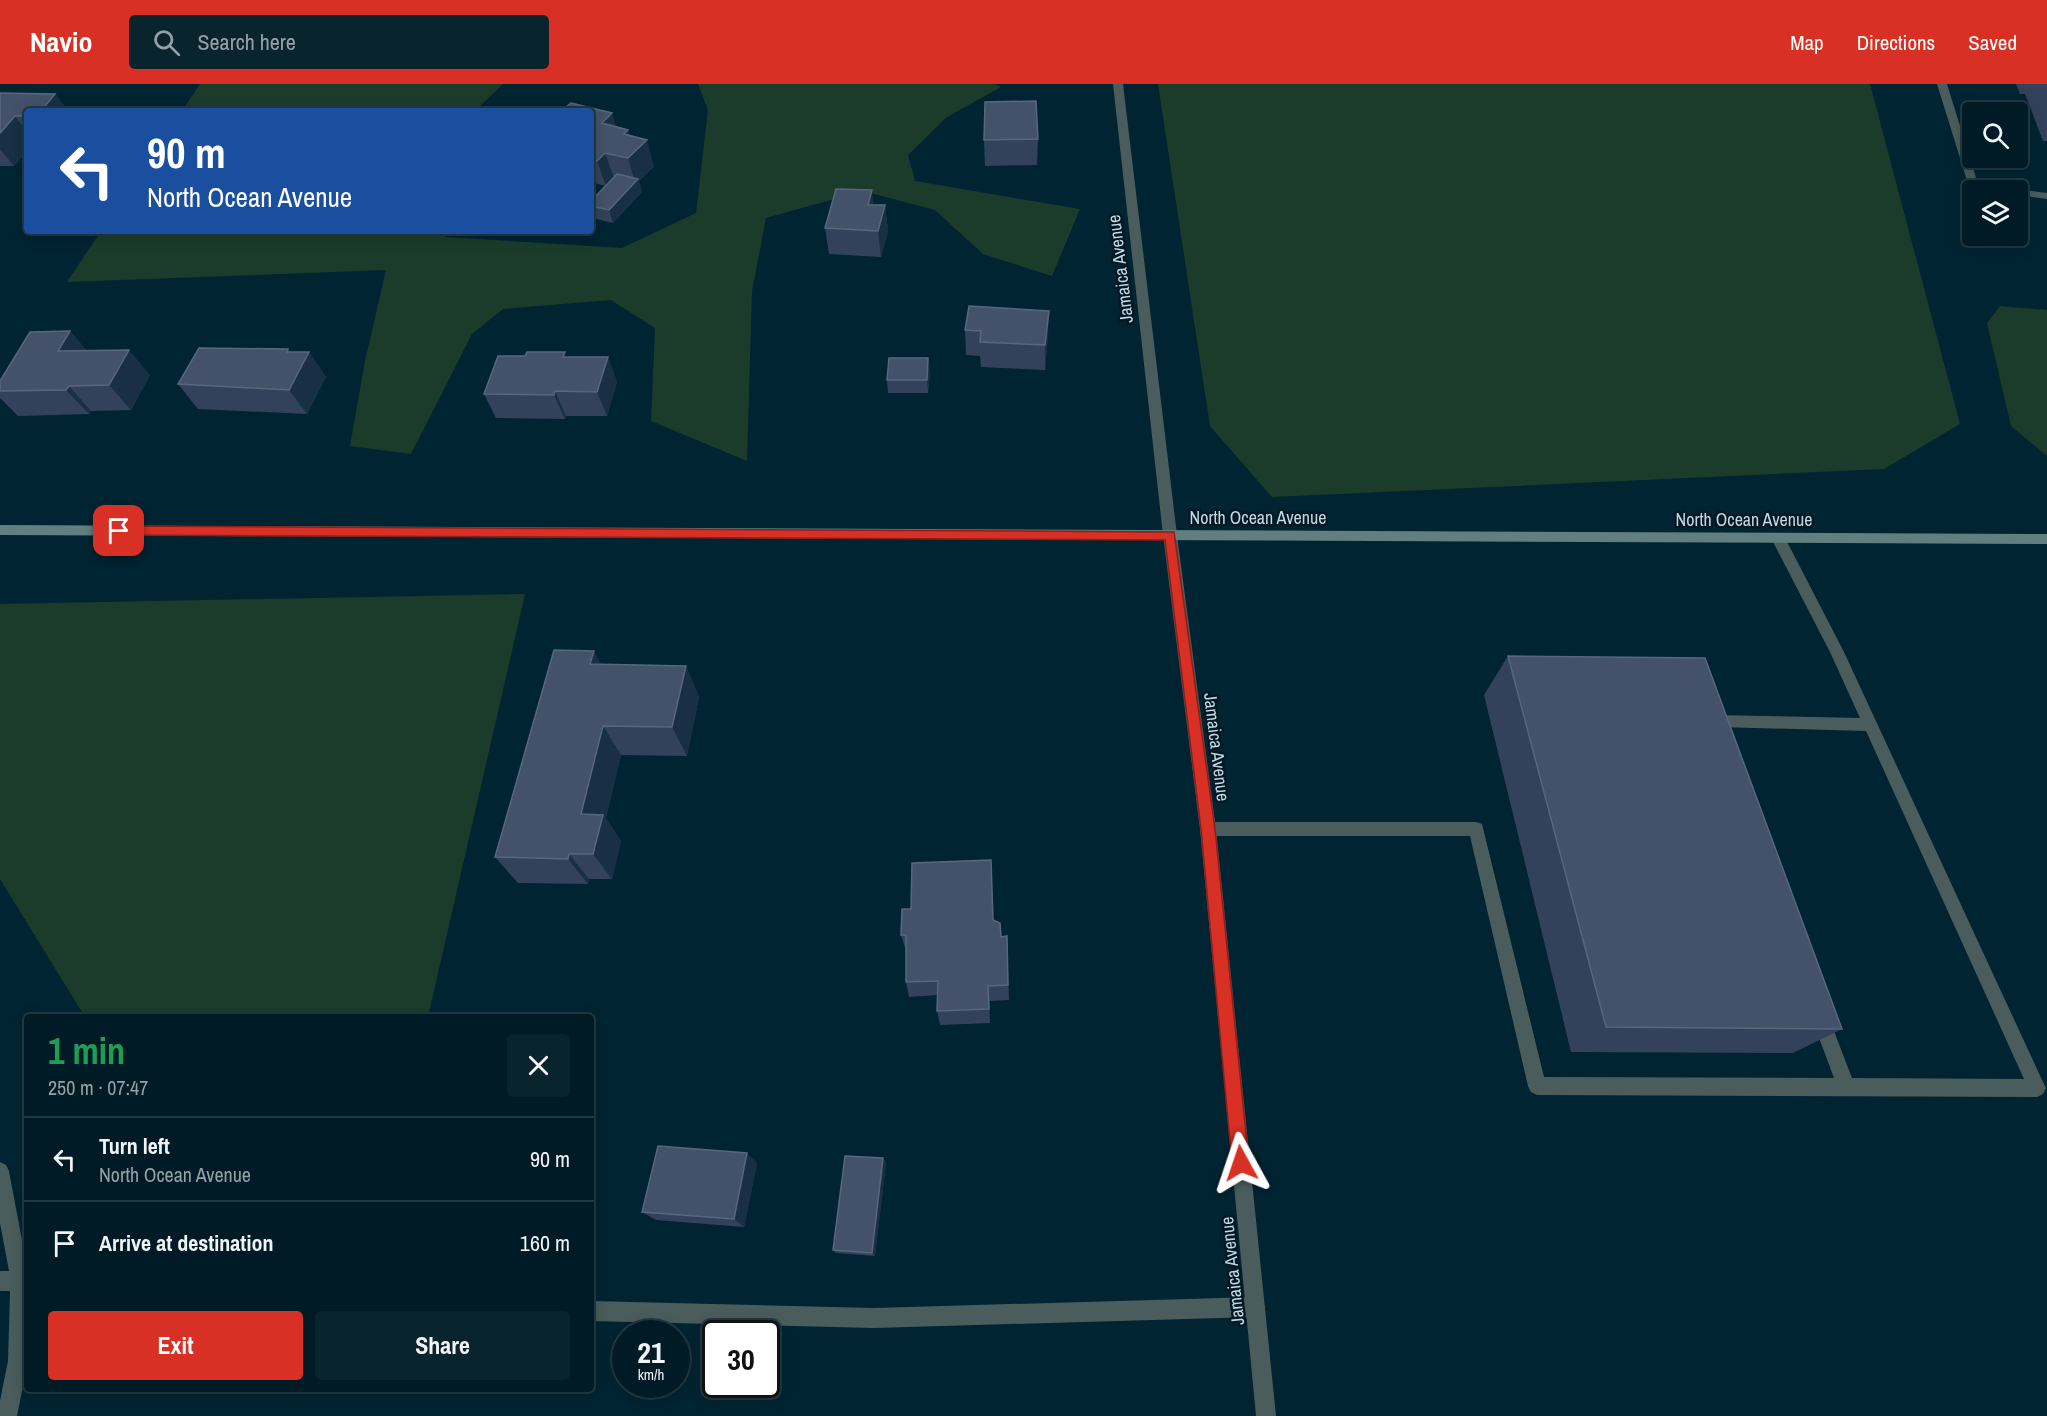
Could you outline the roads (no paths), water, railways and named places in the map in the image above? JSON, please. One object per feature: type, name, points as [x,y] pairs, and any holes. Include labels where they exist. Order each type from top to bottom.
[{"type":"main road","name":"North Ocean Avenue","points":[[0,530],[2047,539]]},
{"type":"street","name":"Jamaica Avenue","points":[[1118,84],[1170,535],[1208,829],[1266,1416]]},
{"type":"street","points":[[1942,84],[1972,180]]},
{"type":"street","points":[[2028,193],[2047,196]]},
{"type":"street","points":[[1208,829],[1476,829],[1537,1086],[2037,1088],[1837,652],[1778,538]]},
{"type":"street","points":[[1719,738],[1713,721],[1870,725]]},
{"type":"street","points":[[1814,999],[1846,1087]]},
{"type":"street","points":[[0,1171],[20,1281],[18,1360],[7,1416]]},
{"type":"street","points":[[0,1281],[20,1281]]},
{"type":"street","points":[[594,1311],[874,1318],[1255,1307]]}]
